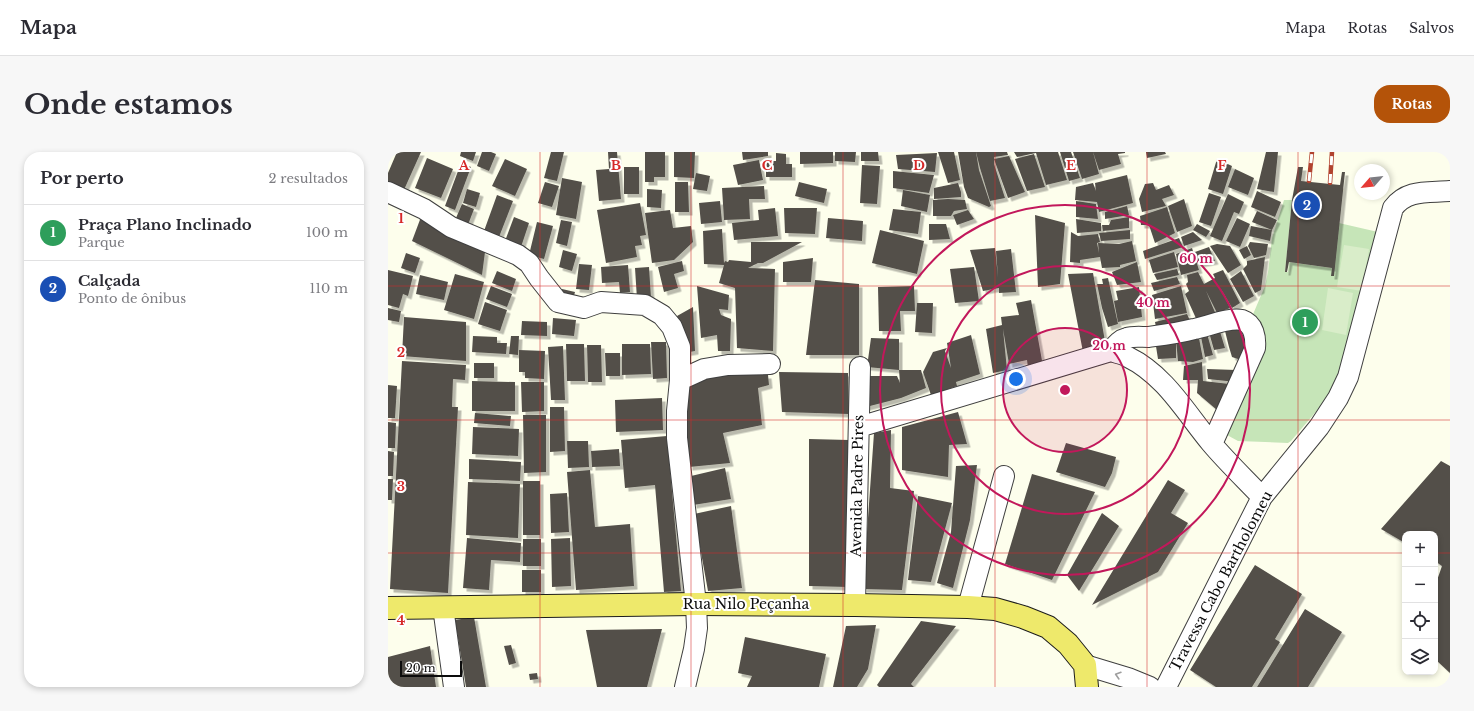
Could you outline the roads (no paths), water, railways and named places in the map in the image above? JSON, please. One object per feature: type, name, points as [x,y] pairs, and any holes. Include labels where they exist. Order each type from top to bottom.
[{"type":"main road","name":"Rua Nilo Peçanha","points":[[388,608],[696,604],[968,607],[1009,613],[1023,617],[1048,628],[1068,644],[1085,665]]},
{"type":"main road","points":[[1085,665],[1087,687]]},
{"type":"street","name":"Travessa Cabo Bartholomeu","points":[[1166,687],[1262,497],[1319,427],[1338,398],[1348,377],[1393,208],[1403,197],[1412,194],[1450,191]]},
{"type":"street","points":[[388,192],[424,209],[451,227],[518,255],[529,263],[558,302],[584,308],[601,302],[645,305],[662,315],[672,327],[680,347],[677,438],[696,604],[697,628],[694,649],[685,687]]},
{"type":"street","points":[[859,427],[1111,351],[1120,340],[1128,337],[1148,337],[1230,320],[1242,320],[1249,324],[1254,333],[1255,348],[1212,444]]},
{"type":"street","points":[[1111,351],[1128,357],[1144,367],[1161,382],[1179,401],[1212,444],[1262,497]]},
{"type":"street","points":[[680,380],[704,369],[728,365],[770,364]]},
{"type":"street","name":"Avenida Padre Pires","points":[[855,605],[860,367]]},
{"type":"street","points":[[968,607],[1004,476]]},
{"type":"street","points":[[443,607],[454,687]]},
{"type":"street","points":[[1085,665],[1128,678],[1150,687]]},
{"type":"railway","points":[[1309,181],[1312,152]]},
{"type":"railway","points":[[1330,183],[1332,152]]},
{"type":"place","name":"Calçada","points":[[1307,205]]},
{"type":"place","name":"Praça Plano Inclinado","points":[[1305,322]]}]
